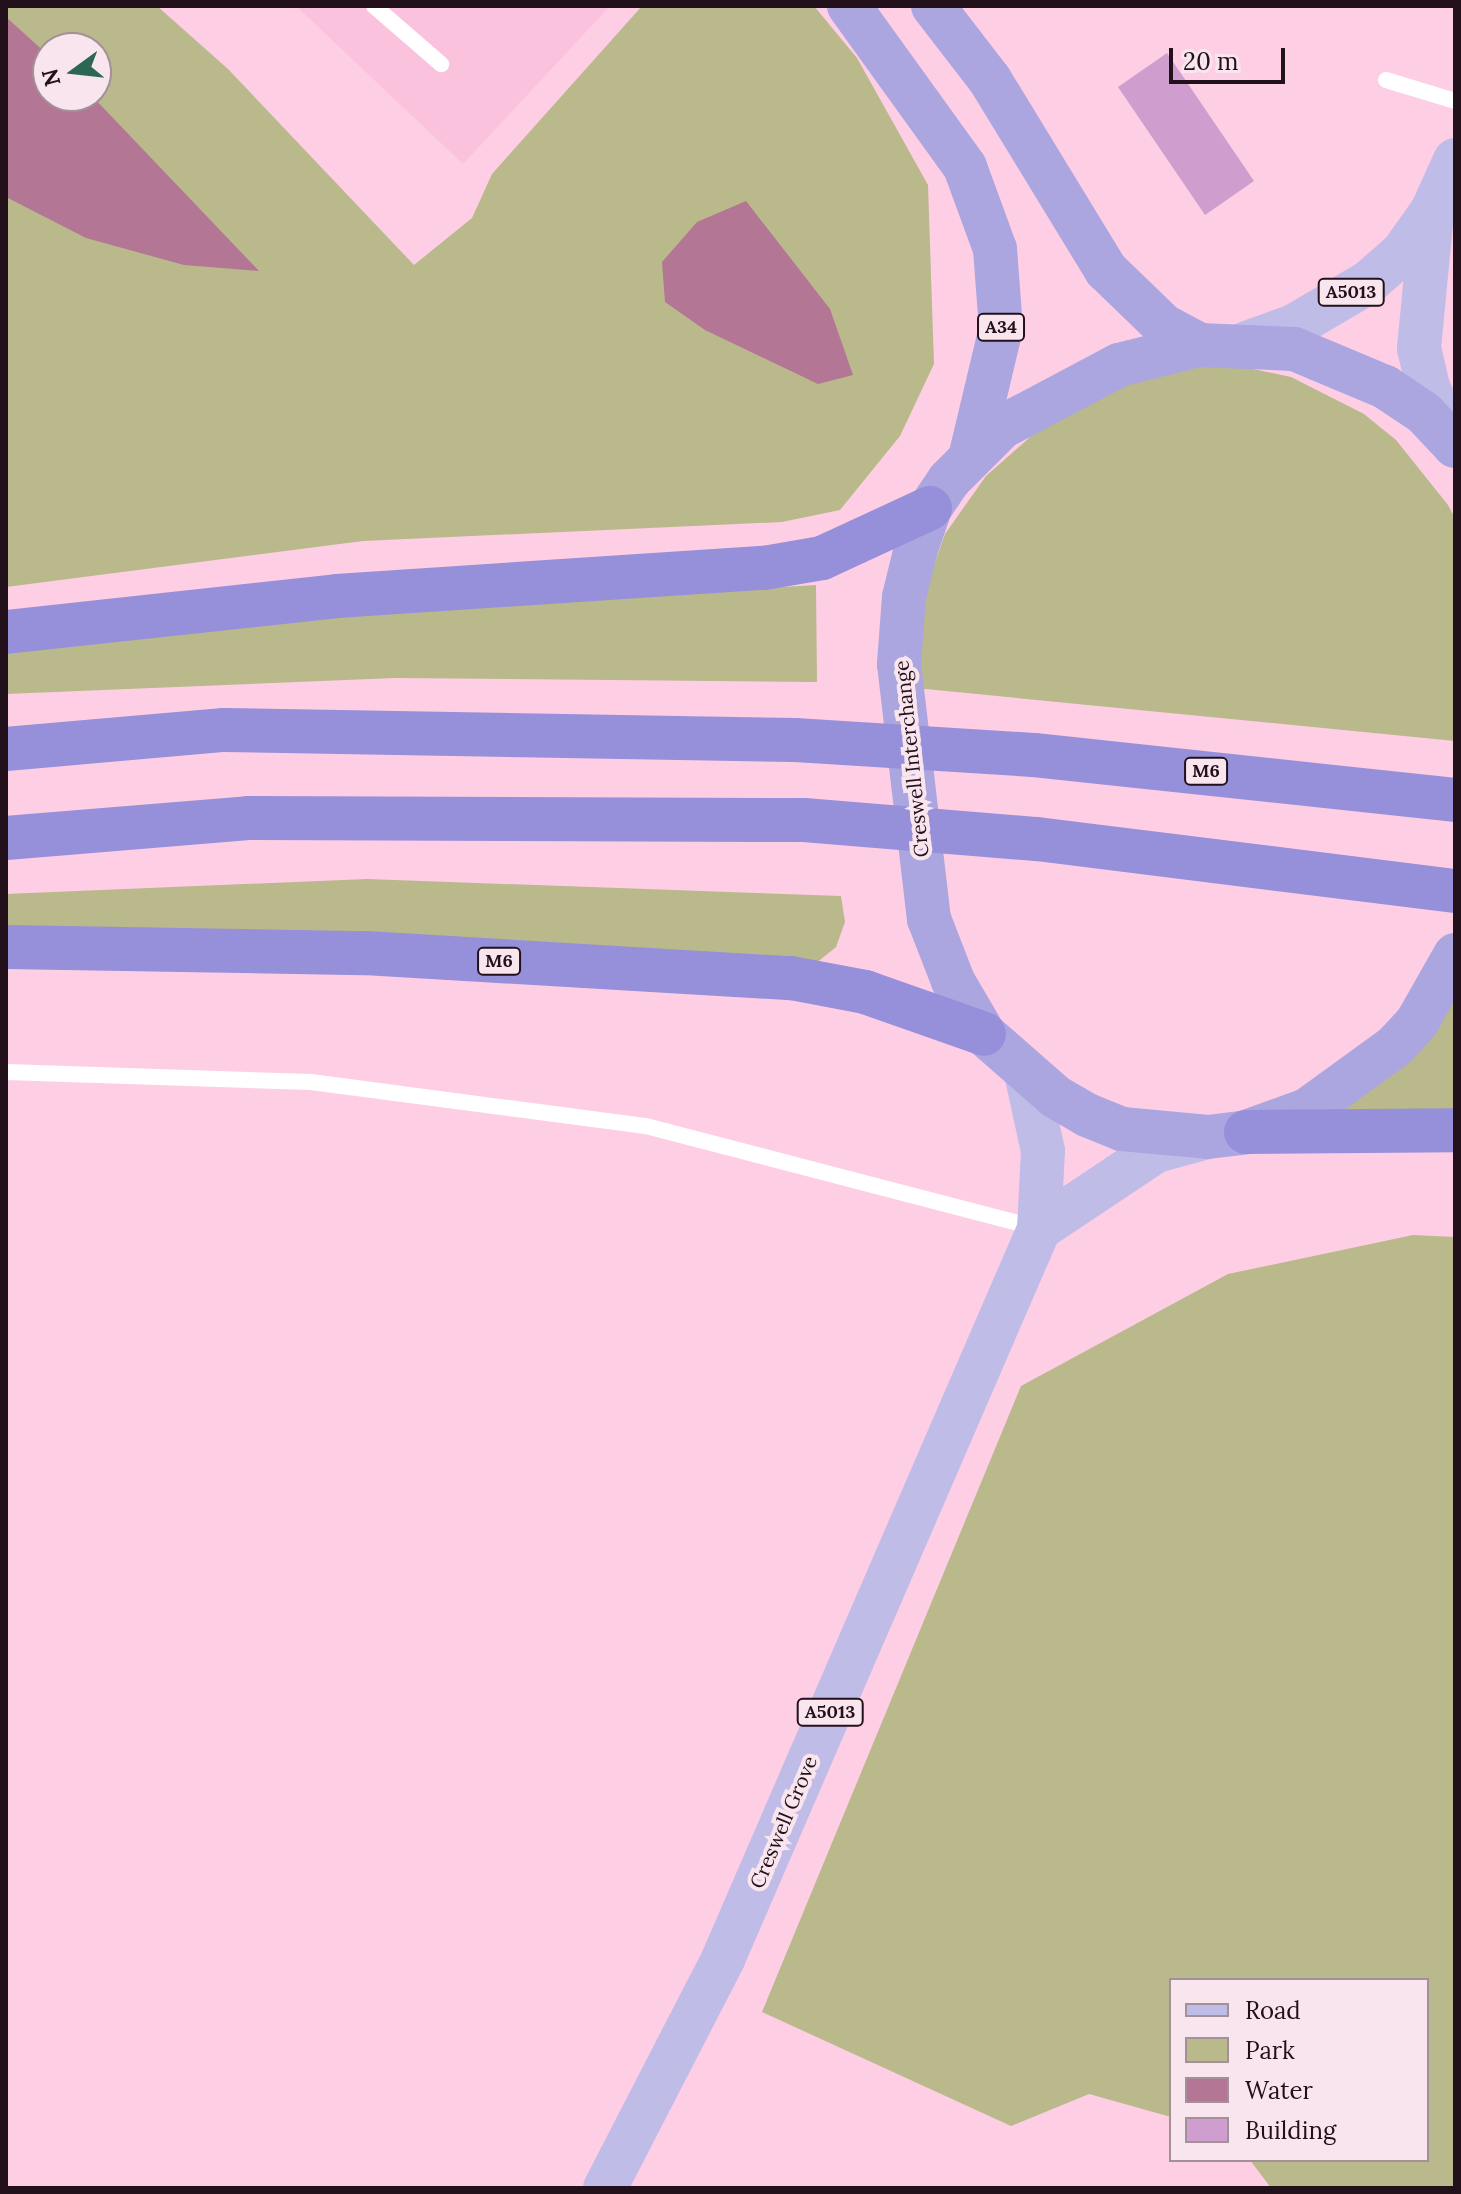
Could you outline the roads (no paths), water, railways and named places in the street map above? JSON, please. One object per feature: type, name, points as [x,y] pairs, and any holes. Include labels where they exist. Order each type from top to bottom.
[{"type":"highway","name":"A34","points":[[849,6],[965,167],[995,249],[1001,328],[970,458]]},
{"type":"highway","points":[[933,6],[990,80],[1106,270],[1164,326],[1199,345]]},
{"type":"highway","name":"Creswell Interchange","points":[[1454,446],[1424,413],[1336,362],[1247,343],[1199,345],[1076,384],[1002,427],[970,458],[930,508],[904,597],[904,717],[929,919],[953,981],[984,1034],[1026,1073],[1056,1097],[1122,1129],[1227,1135],[1307,1110],[1362,1074],[1417,1022],[1455,955]]},
{"type":"highway","points":[[6,632],[337,596],[764,568],[822,558],[930,508]]},
{"type":"highway","name":"M6","points":[[6,749],[224,730],[795,740],[1034,755],[1377,787],[1455,800]]},
{"type":"highway","points":[[6,838],[248,818],[804,820],[1037,839],[1363,877],[1455,891]]},
{"type":"highway","name":"M6","points":[[6,947],[365,953],[791,978],[865,992],[984,1034]]},
{"type":"highway","points":[[1227,1135],[1455,1130]]},
{"type":"main road","name":"A5013","points":[[1247,343],[1294,326],[1369,282],[1403,252],[1432,211],[1455,160]]},
{"type":"main road","name":"A5013","points":[[1432,211],[1419,348],[1428,387],[1454,446]]},
{"type":"main road","name":"Creswell Grove","points":[[605,2188],[723,1959],[1039,1229],[1043,1151],[1026,1073]]},
{"type":"main road","points":[[1039,1229],[1156,1151],[1227,1135]]},
{"type":"lane","points":[[374,6],[441,64]]},
{"type":"lane","points":[[1386,80],[1455,101]]},
{"type":"lane","points":[[6,1072],[311,1082],[646,1126],[1039,1229]]},
{"type":"water","points":[[6,17],[32,41],[32,112],[107,112],[259,271],[184,265],[86,238],[6,197]]},
{"type":"water","points":[[746,201],[830,309],[853,375],[818,384],[705,330],[665,302],[662,262],[697,222]]}]
